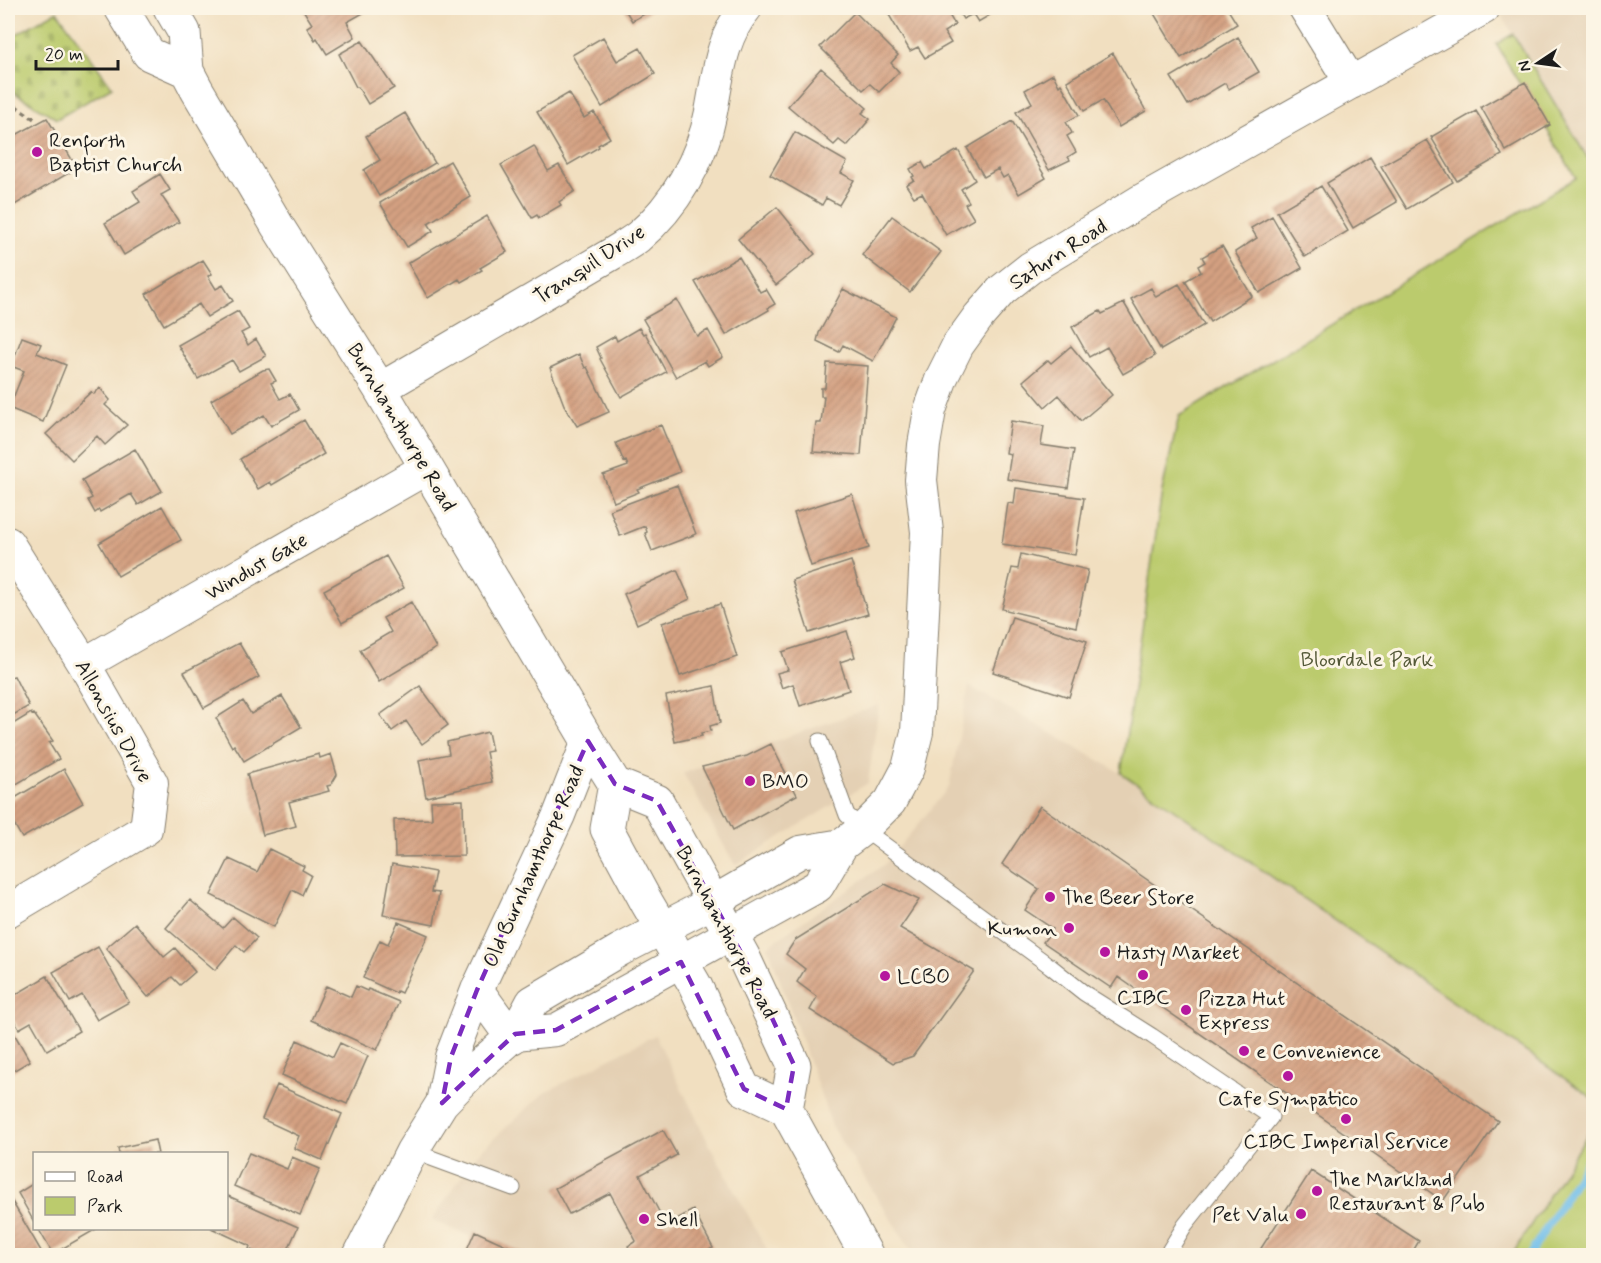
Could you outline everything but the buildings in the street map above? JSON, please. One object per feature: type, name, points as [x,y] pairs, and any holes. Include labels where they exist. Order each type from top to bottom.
[{"type":"main road","points":[[121,8],[149,54],[187,71]]},
{"type":"main road","name":"Burnhamthorpe Road","points":[[170,8],[184,32],[187,71],[278,227],[381,389],[588,741],[615,784],[657,801],[743,956],[794,1065],[786,1109]]},
{"type":"main road","points":[[615,784],[607,829],[695,985],[744,1089],[786,1109],[867,1256]]},
{"type":"street","name":"Tranquil Drive","points":[[381,389],[610,255],[637,238],[658,217],[677,194],[704,140],[721,56],[746,8]]},
{"type":"street","points":[[1305,8],[1351,83]]},
{"type":"street","name":"Saturn Road","points":[[730,935],[818,886],[853,837],[878,816],[900,785],[908,768],[917,732],[927,532],[921,480],[924,445],[930,410],[942,377],[958,345],[979,316],[1002,290],[1030,268],[1142,200],[1484,8]]},
{"type":"street","name":"Windust Gate","points":[[84,664],[427,468]]},
{"type":"street","name":"Allonsius Drive","points":[[8,543],[84,664],[152,783],[146,829],[8,911]]},
{"type":"street","name":"Old Burnhamthorpe Road","points":[[442,1103],[451,1057],[477,990],[558,815],[588,741]]},
{"type":"street","points":[[713,902],[800,852],[853,837]]},
{"type":"street","name":"Old Burnhamthorpe Road","points":[[359,1256],[412,1151],[442,1103],[475,1069],[514,1036],[532,1002],[620,950],[713,902]]},
{"type":"street","points":[[514,1036],[556,1030],[730,935]]},
{"type":"street","name":"Old Burnhamthorpe Road","points":[[477,990],[514,1036]]},
{"type":"lane","points":[[820,741],[853,837],[1050,966],[1084,993],[1271,1117],[1185,1225],[1166,1256]]},
{"type":"lane","points":[[412,1151],[513,1188]]},
{"type":"path","points":[[8,101],[36,120]]},
{"type":"highlighted area","points":[[588,741],[615,784],[657,801],[743,956],[794,1065],[786,1109],[744,1089],[681,962],[556,1030],[515,1034],[442,1103],[451,1057],[477,990]]},
{"type":"shaded area","points":[[1497,8],[1593,8],[1593,168],[1513,34]]},
{"type":"shaded area","points":[[969,686],[1121,773],[1593,1098],[1593,1125],[1512,1255],[914,1255],[833,1129],[768,946],[885,864],[949,787]]},
{"type":"shaded area","points":[[879,705],[868,783],[735,865],[683,773]]},
{"type":"shaded area","points":[[655,1035],[709,1144],[770,1255],[512,1255],[432,1220],[477,1154],[544,1093]]},
{"type":"green space","points":[[57,11],[112,87],[57,119],[8,89],[8,39]]},
{"type":"green space","name":"Bloordale Park","points":[[1513,34],[1593,167],[1593,1098],[1121,773],[1162,491],[1179,416],[1576,178],[1496,44]]},
{"type":"green space","points":[[1593,1125],[1593,1255],[1512,1255]]},
{"type":"waterway","points":[[1529,1256],[1594,1150]]},
{"type":"place","name":"Renforth Baptist Church","points":[[37,152]]},
{"type":"place","name":"BMO","points":[[750,781]]},
{"type":"place","name":"The Beer Store","points":[[1050,897]]},
{"type":"place","name":"Kumon","points":[[1069,928]]},
{"type":"place","name":"Hasty Market","points":[[1105,952]]},
{"type":"place","name":"CIBC","points":[[1143,975]]},
{"type":"place","name":"LCBO","points":[[885,976]]},
{"type":"place","name":"Pizza Hut Express","points":[[1186,1010]]},
{"type":"place","name":"e Convenience","points":[[1244,1051]]},
{"type":"place","name":"Cafe Sympatico","points":[[1288,1076]]},
{"type":"place","name":"CIBC Imperial Service","points":[[1346,1119]]},
{"type":"place","name":"The Markland Restaurant & Pub","points":[[1317,1191]]},
{"type":"place","name":"Pet Valu","points":[[1301,1214]]},
{"type":"place","name":"Shell","points":[[644,1219]]}]
